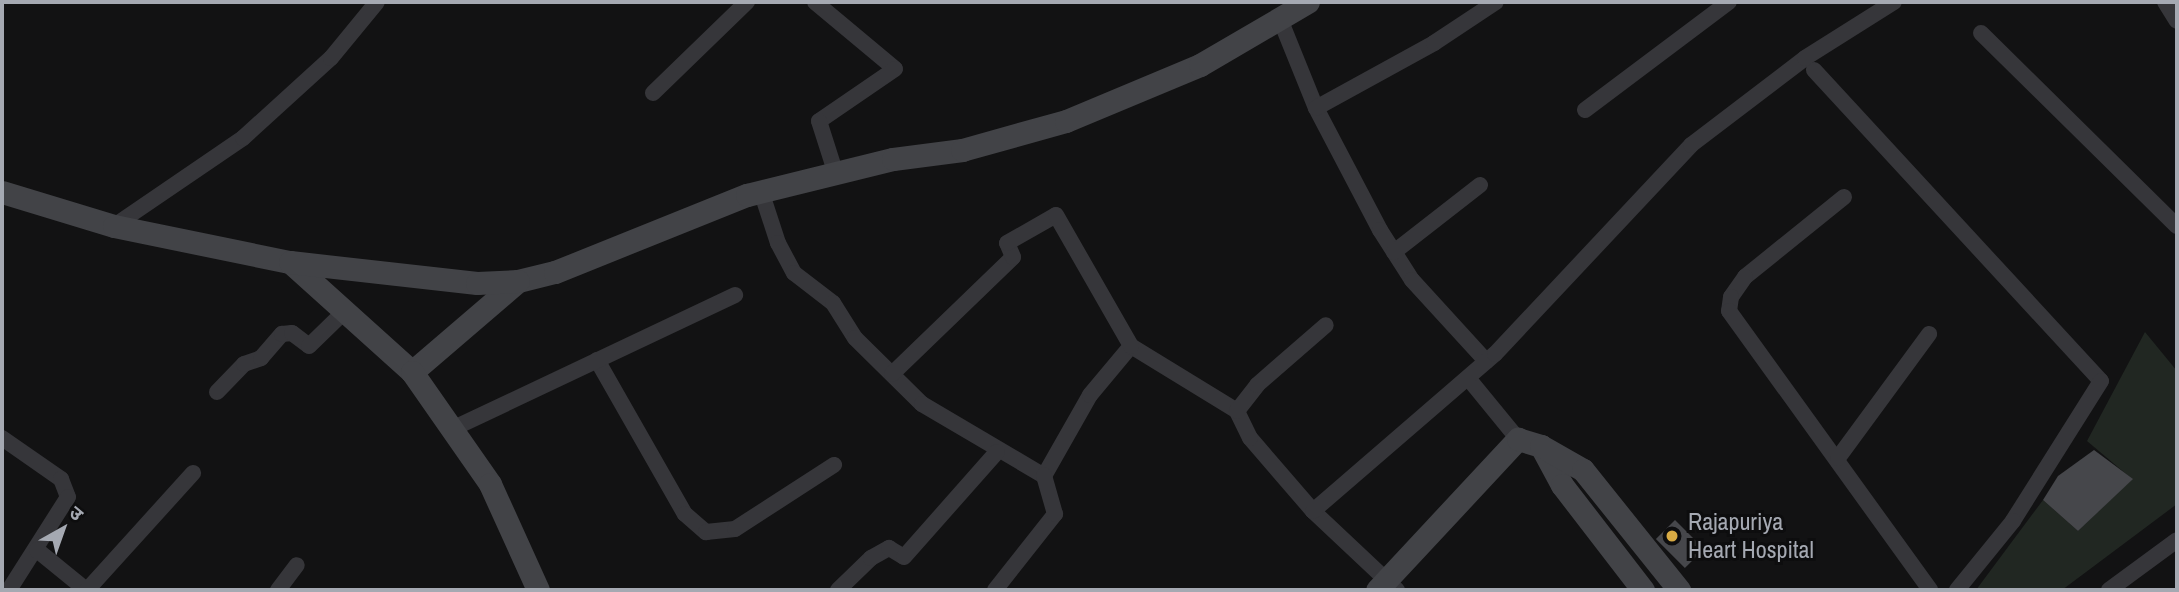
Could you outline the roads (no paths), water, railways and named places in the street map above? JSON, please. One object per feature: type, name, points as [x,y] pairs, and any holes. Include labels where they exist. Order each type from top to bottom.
[{"type":"street","points":[[114,226],[243,138],[331,58],[377,2]]},
{"type":"street","points":[[815,2],[895,69],[819,121],[835,172]]},
{"type":"street","points":[[2,192],[114,226],[290,262],[477,283],[518,281],[555,272],[684,217],[761,191],[835,172],[962,150],[1066,121],[1200,65],[1308,2]]},
{"type":"street","points":[[1316,108],[1434,43],[1496,2]]},
{"type":"street","points":[[1585,110],[1728,2]]},
{"type":"street","points":[[1312,511],[1468,379],[1691,145],[1805,58],[1894,2]]},
{"type":"street","points":[[2165,2],[2177,21]]},
{"type":"street","points":[[653,93],[736,5]]},
{"type":"street","points":[[1280,19],[1316,108],[1394,252],[1412,280],[1486,361]]},
{"type":"street","points":[[1981,33],[2177,226]]},
{"type":"street","points":[[1814,70],[2101,380],[2013,521],[1957,590]]},
{"type":"street","points":[[1394,252],[1480,185]]},
{"type":"street","points":[[761,191],[778,243],[794,273],[833,303],[855,338],[922,404],[997,452],[1044,476],[1055,513],[995,590]]},
{"type":"street","points":[[1844,197],[1745,277],[1731,297],[1729,311],[1838,458],[1930,590]]},
{"type":"street","points":[[892,374],[1013,257],[1007,243],[1056,215],[1131,346],[1237,411],[1250,438],[1312,511],[1387,586],[1517,439]]},
{"type":"street","points":[[290,262],[412,372],[454,428],[490,484],[538,590]]},
{"type":"street","points":[[412,372],[518,281]]},
{"type":"street","points":[[454,428],[735,295]]},
{"type":"street","points":[[216,392],[244,364],[261,358],[282,334],[292,333],[309,346],[346,310]]},
{"type":"street","points":[[1237,411],[1256,385],[1326,325]]},
{"type":"street","points":[[1838,458],[1929,334]]},
{"type":"street","points":[[1044,476],[1090,396],[1131,346]]},
{"type":"street","points":[[597,360],[685,513],[706,532],[734,529],[834,466]]},
{"type":"street","points":[[1468,379],[1517,439],[1541,446],[1583,470],[1679,590]]},
{"type":"street","points":[[2,438],[67,487],[64,506],[9,590]]},
{"type":"street","points":[[1541,446],[1562,485],[1643,590]]},
{"type":"street","points":[[838,590],[871,558],[889,548],[905,557],[997,452]]},
{"type":"street","points":[[37,550],[87,590],[193,473]]},
{"type":"street","points":[[2109,590],[2177,540]]},
{"type":"street","points":[[278,590],[297,565]]},
{"type":"place","name":"Rajapuriya Heart Hospital","points":[[1672,536]]}]
